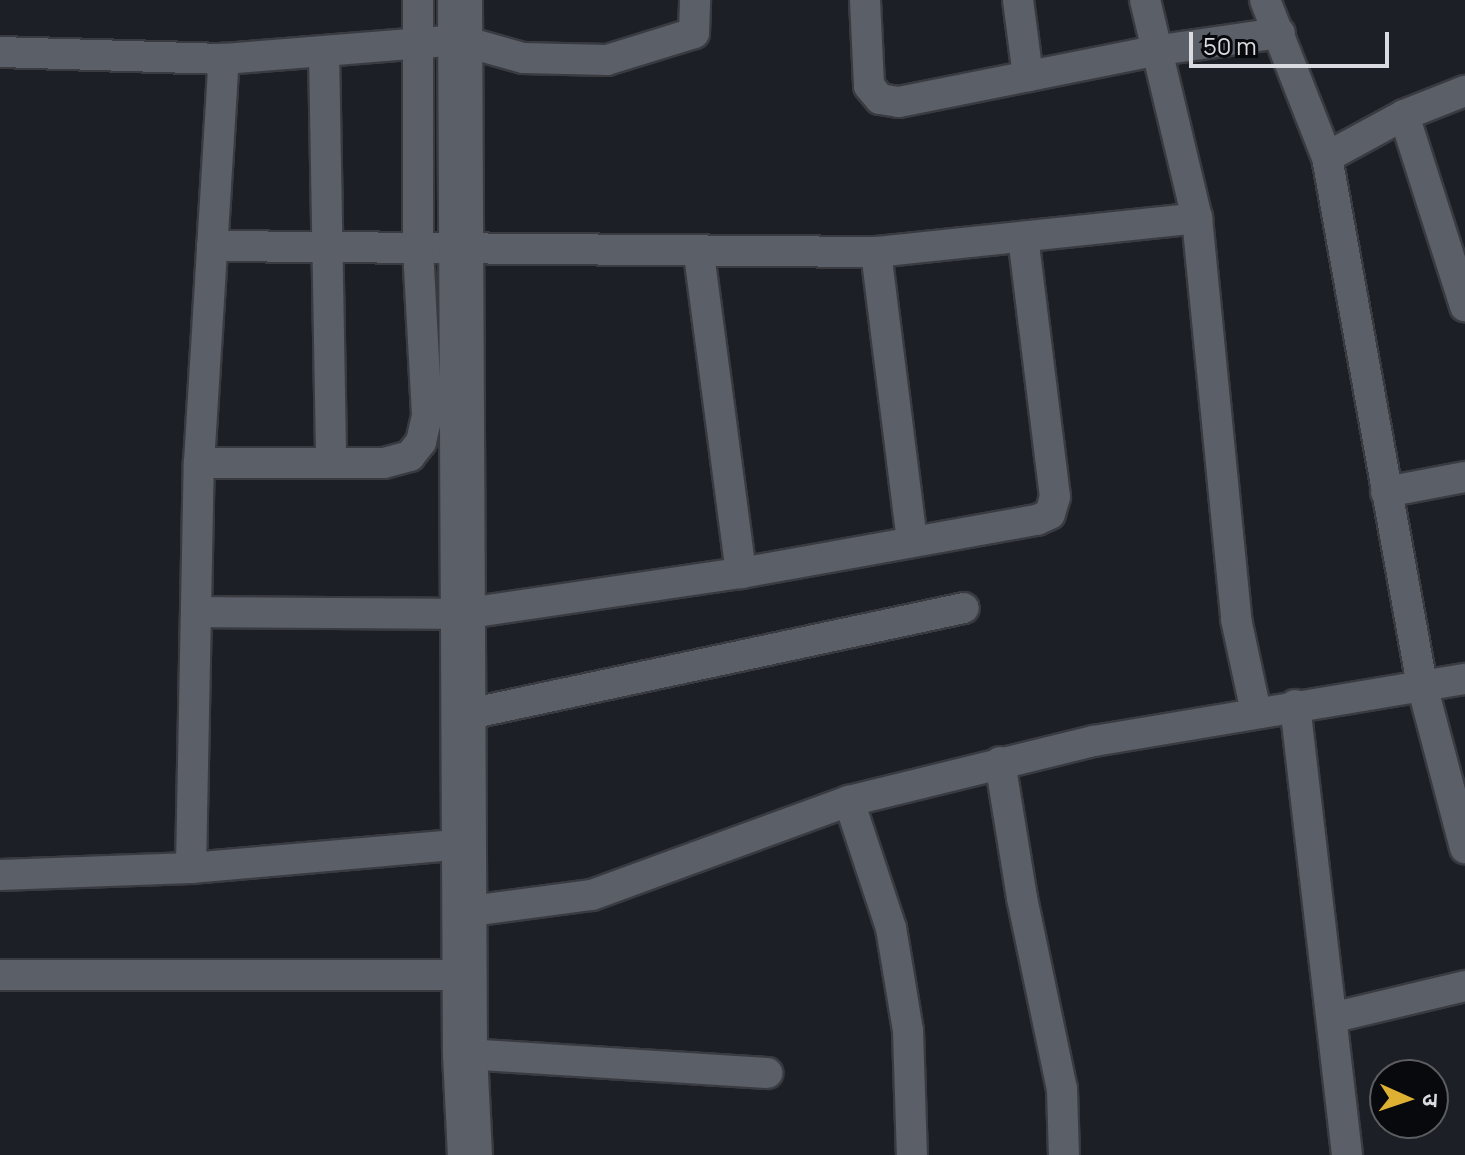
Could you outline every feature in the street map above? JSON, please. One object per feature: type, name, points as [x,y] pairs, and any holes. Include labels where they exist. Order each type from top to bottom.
[{"type":"street","points":[[418,0],[446,28],[523,58],[607,60],[694,33],[695,0]]},
{"type":"street","points":[[865,0],[869,86],[880,99],[899,102],[1160,50],[1280,33]]},
{"type":"street","points":[[1018,0],[1028,76]]},
{"type":"street","points":[[1145,0],[1160,50],[1197,218],[1236,619],[1256,712]]},
{"type":"street","points":[[1265,0],[1327,157],[1422,685],[1465,848]]},
{"type":"street","points":[[0,52],[224,59],[324,51],[446,28]]},
{"type":"street","points":[[199,463],[384,463],[410,456],[421,442],[427,415],[439,250],[446,28]]},
{"type":"street","points":[[324,51],[331,463]]},
{"type":"street","points":[[191,868],[200,612],[199,463],[224,59]]},
{"type":"street","points":[[1327,157],[1404,115],[1465,91]]},
{"type":"street","points":[[1404,115],[1465,306]]},
{"type":"street","points":[[212,246],[699,254],[876,252],[1197,218]]},
{"type":"street","points":[[200,612],[462,614],[741,573],[1050,514],[1055,497],[1023,237]]},
{"type":"street","points":[[439,250],[462,614],[465,1054],[470,1155]]},
{"type":"street","points":[[876,252],[912,540]]},
{"type":"street","points":[[699,254],[741,573]]},
{"type":"street","points":[[1386,492],[1465,477]]},
{"type":"street","points":[[464,715],[964,608]]},
{"type":"street","points":[[464,912],[592,895],[849,801],[1000,762],[1295,705],[1465,679]]},
{"type":"street","points":[[1295,705],[1335,1017],[1347,1155]]},
{"type":"street","points":[[1000,762],[1022,898],[1062,1089],[1064,1155]]},
{"type":"street","points":[[849,801],[891,928],[908,1031],[912,1155]]},
{"type":"street","points":[[0,875],[191,868],[464,844]]},
{"type":"street","points":[[0,975],[464,975]]},
{"type":"street","points":[[1335,1017],[1465,986]]},
{"type":"street","points":[[465,1054],[767,1073]]}]
